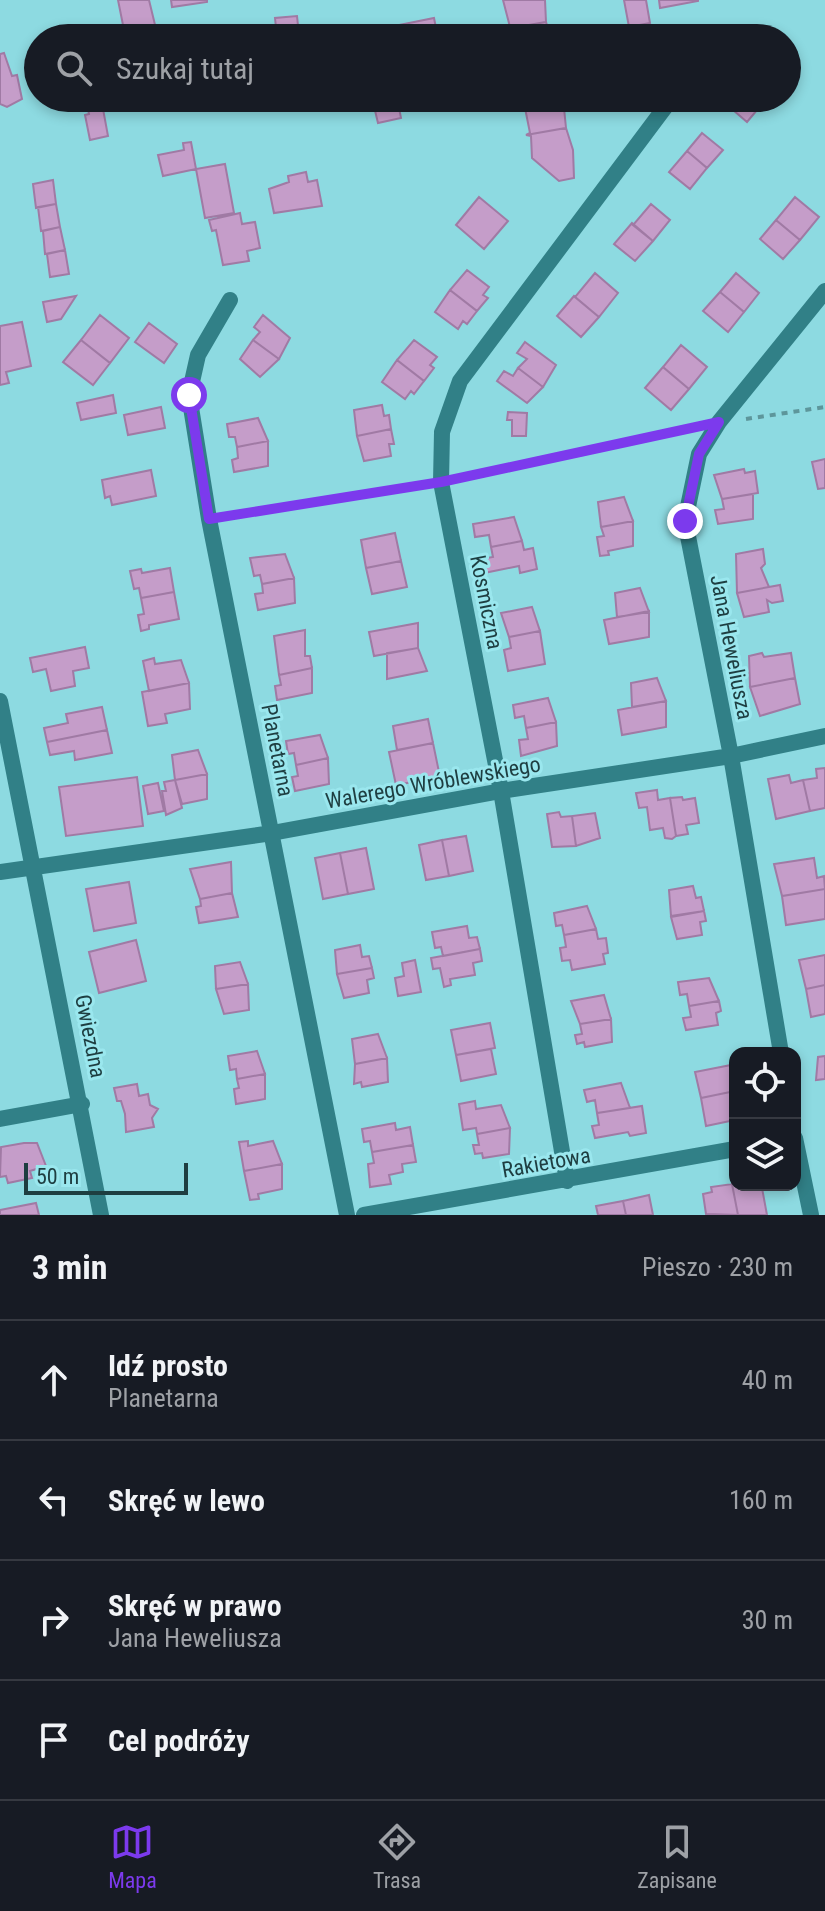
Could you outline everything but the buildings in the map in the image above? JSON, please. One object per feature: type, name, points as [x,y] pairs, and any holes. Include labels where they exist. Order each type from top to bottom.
[{"type":"street","name":"Kosmiczna","points":[[567,1181],[501,791],[441,482],[442,432],[460,381],[662,112]]},
{"type":"street","name":"Jana Heweliusza","points":[[780,1047],[731,756],[685,521],[699,454],[719,422],[825,291]]},
{"type":"street","name":"Planetarna","points":[[230,300],[198,355],[189,395],[209,519],[347,1215]]},
{"type":"street","name":"Gwiezdna","points":[[0,701],[82,1104],[101,1215]]},
{"type":"street","name":"Walerego Wróblewskiego","points":[[0,872],[272,833],[501,791],[731,756],[825,736]]},
{"type":"street","points":[[0,1119],[82,1104]]},
{"type":"street","name":"Rakietowa","points":[[364,1215],[729,1150]]},
{"type":"street","points":[[801,1167],[811,1215]]},
{"type":"path","points":[[209,519],[441,482],[719,422],[825,407]]},
{"type":"route","points":[[189,395],[209,519],[441,482],[719,422],[699,454],[685,521]]}]
